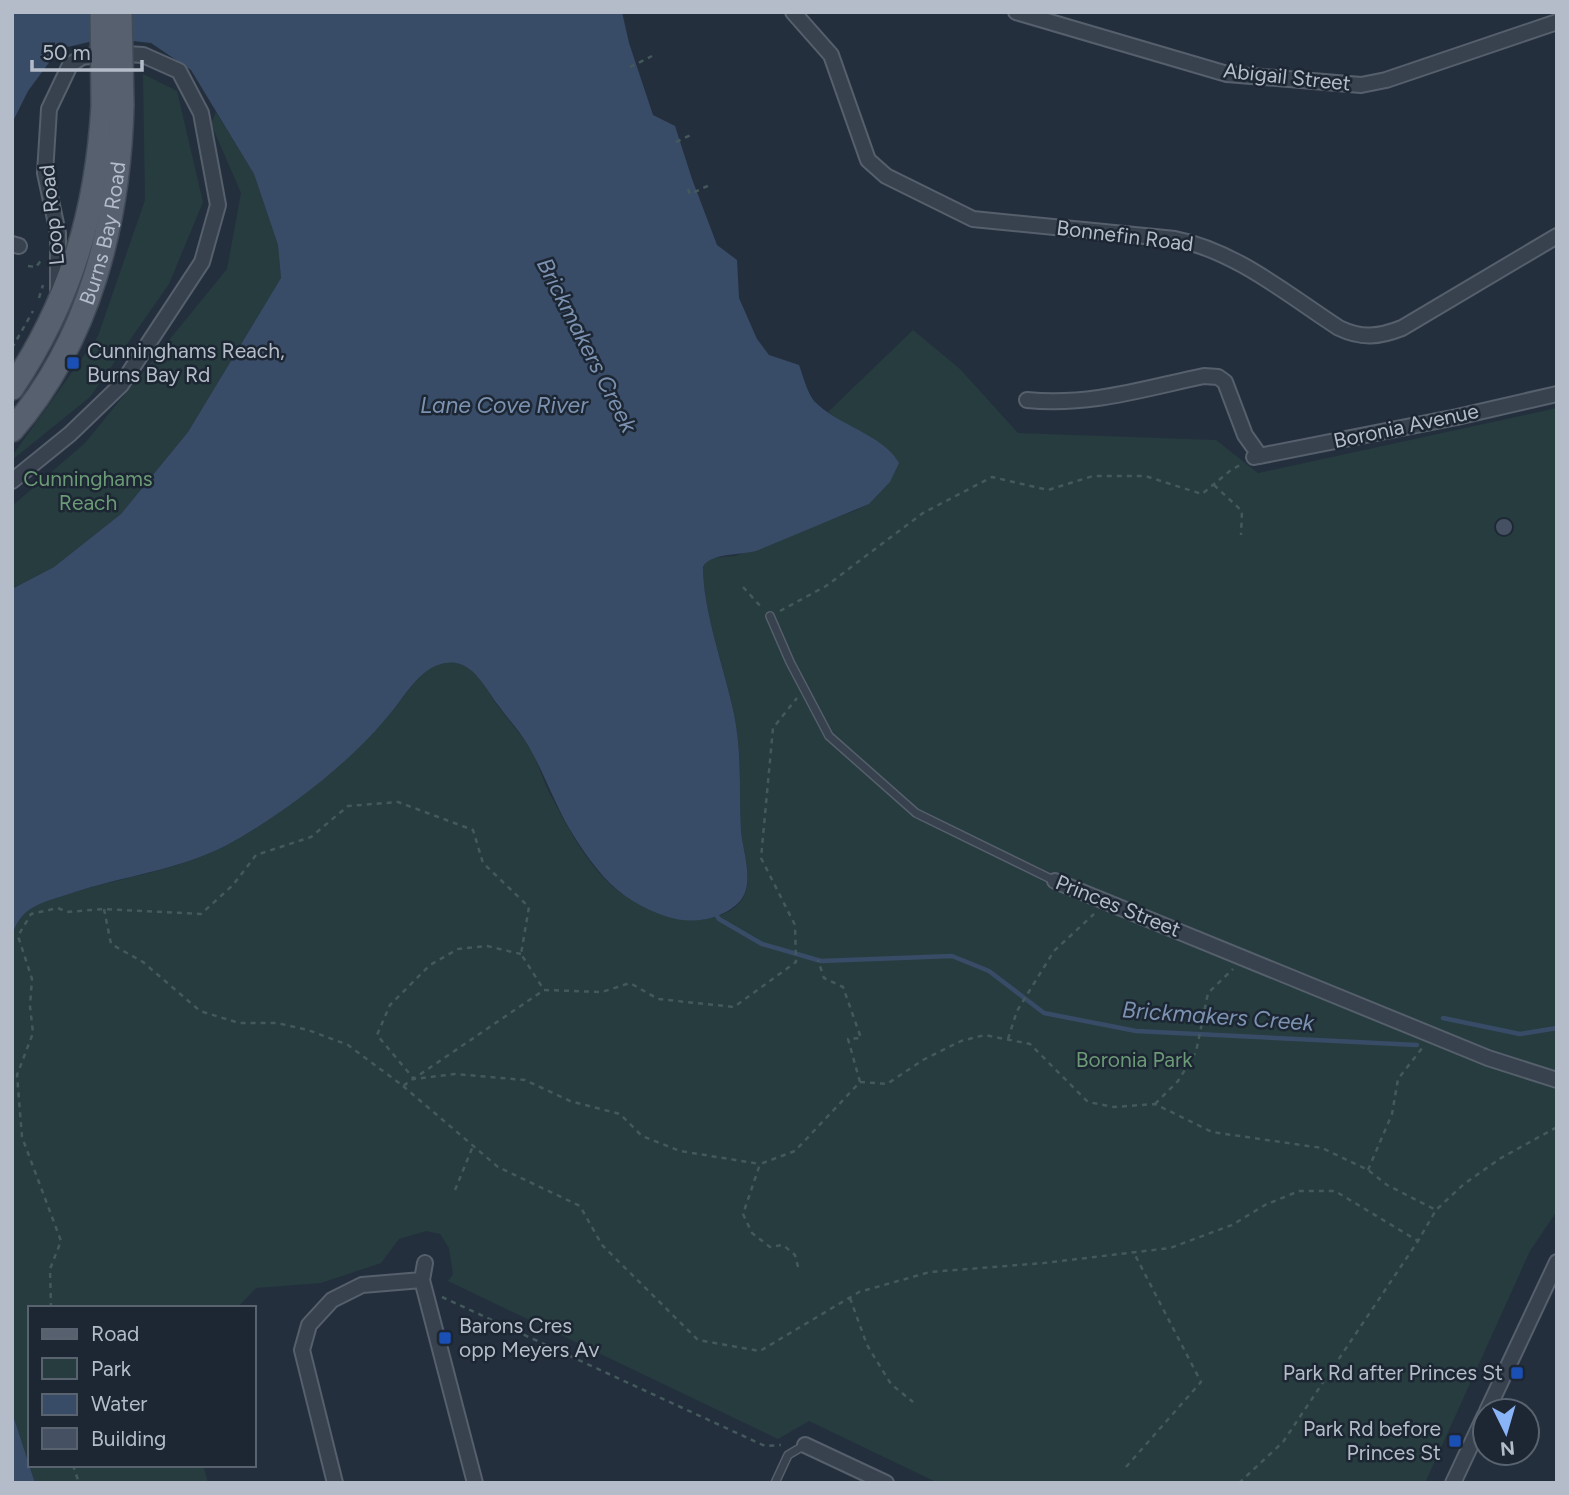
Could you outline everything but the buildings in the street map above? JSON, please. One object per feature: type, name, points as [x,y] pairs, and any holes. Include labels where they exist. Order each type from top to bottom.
[{"type":"main road","name":"Burns Bay Road","points":[[12,430],[41,391],[80,318],[96,278],[115,197],[121,148],[102,12]]},
{"type":"main road","name":"Burns Bay Road","points":[[12,388],[58,307],[77,259],[88,216],[100,145],[113,105],[120,12]]},
{"type":"street","name":"Bonnefin Road","points":[[793,12],[831,55],[868,160],[886,176],[973,219],[1175,239],[1207,246],[1233,259],[1339,328],[1358,336],[1379,336],[1402,328],[1557,236]]},
{"type":"street","name":"Abigail Street","points":[[1016,12],[1227,74],[1361,85],[1386,80],[1557,22]]},
{"type":"street","name":"Loop Road","points":[[12,481],[70,434],[121,385],[202,262],[218,205],[201,113],[179,71],[143,55],[109,53],[82,57],[70,65],[49,109],[45,173],[58,233],[58,307]]},
{"type":"street","points":[[1027,400],[1056,403],[1085,401],[1204,376],[1218,377],[1225,382],[1245,435],[1257,456]]},
{"type":"street","name":"Boronia Avenue","points":[[1257,456],[1458,417],[1557,394]]},
{"type":"street","name":"Princes Street","points":[[1055,881],[1488,1058],[1557,1080]]},
{"type":"street","points":[[1494,1397],[1557,1262]]},
{"type":"street","points":[[425,1263],[422,1280],[475,1483]]},
{"type":"street","points":[[335,1483],[302,1350],[310,1325],[332,1300],[362,1285],[422,1280]]},
{"type":"street","points":[[805,1445],[886,1483]]},
{"type":"street","points":[[1453,1483],[1471,1445]]},
{"type":"lane","name":"Princes Street","points":[[770,616],[804,690],[829,736],[916,813],[1055,881]]},
{"type":"lane","points":[[775,1483],[788,1455],[805,1445]]},
{"type":"path","points":[[630,67],[652,56]]},
{"type":"path","points":[[676,142],[693,134]]},
{"type":"path","points":[[688,189],[690,194],[712,184]]},
{"type":"path","points":[[28,266],[36,267],[42,262],[45,251]]},
{"type":"path","points":[[743,587],[770,616],[826,586],[923,513],[992,477],[1048,490],[1093,476],[1145,476],[1202,494],[1231,470],[1257,456]]},
{"type":"path","points":[[1214,485],[1242,511],[1241,535]]},
{"type":"path","points":[[404,1086],[544,990],[602,992],[630,984],[658,999],[734,1007],[796,961],[795,925],[761,858],[773,728],[804,690]]},
{"type":"path","points":[[51,1306],[50,1269],[61,1241],[22,1137],[17,1075],[33,1033],[30,1006],[32,979],[18,936],[31,914],[58,908],[67,912],[104,909],[201,914],[233,886],[256,855],[311,836],[348,806],[398,802],[473,830],[483,863],[529,907],[521,954],[544,990]]},
{"type":"path","points":[[1008,1040],[1017,1011],[1054,951],[1106,902]]},
{"type":"path","points":[[104,909],[111,944],[143,962],[200,1011],[239,1023],[277,1023],[308,1030],[348,1045],[404,1086],[498,1167],[580,1206],[602,1245],[698,1340],[760,1352],[859,1292],[930,1272],[1170,1248],[1232,1225],[1265,1205],[1298,1191],[1335,1191],[1418,1241]]},
{"type":"path","points":[[414,1079],[377,1035],[390,1005],[430,965],[458,950],[487,946],[521,954]]},
{"type":"path","points":[[1155,1104],[1178,1081],[1196,1052],[1208,993],[1244,958]]},
{"type":"path","points":[[818,960],[824,978],[843,987],[861,1038],[848,1039],[860,1082]]},
{"type":"path","points":[[860,1082],[887,1084],[923,1060],[961,1041],[985,1035],[1030,1044],[1088,1102],[1114,1107],[1155,1104],[1212,1132],[1322,1148],[1368,1170],[1387,1185],[1436,1210]]},
{"type":"path","points":[[1368,1170],[1392,1114],[1398,1079],[1433,1035]]},
{"type":"path","points":[[414,1079],[455,1074],[525,1080],[570,1101],[620,1114],[642,1136],[680,1151],[760,1164],[795,1151],[860,1082]]},
{"type":"path","points":[[1239,1483],[1283,1442],[1436,1210],[1501,1158],[1557,1127]]},
{"type":"path","points":[[455,1190],[473,1146]]},
{"type":"path","points":[[760,1164],[743,1214],[752,1233],[770,1247],[783,1245],[795,1255],[798,1267]]},
{"type":"path","points":[[1126,1467],[1201,1382],[1134,1253]]},
{"type":"path","points":[[422,1280],[444,1299],[765,1446],[805,1445]]},
{"type":"path","points":[[850,1298],[867,1345],[891,1384],[913,1402]]},
{"type":"green space","points":[[143,74],[177,91],[203,202],[169,284],[90,397],[12,460],[12,456],[98,336],[145,200]]},
{"type":"green space","name":"Cunninghams Reach","points":[[216,112],[254,174],[278,245],[281,278],[188,432],[121,514],[54,567],[12,589],[12,506],[85,443],[227,269],[241,193],[211,124]]},
{"type":"green space","name":"Boronia Park","points":[[913,330],[960,369],[1018,433],[1216,440],[1258,473],[1557,408],[1557,1211],[1530,1251],[1425,1483],[938,1483],[809,1421],[778,1439],[448,1281],[453,1274],[449,1248],[440,1234],[426,1231],[399,1239],[381,1263],[321,1283],[256,1288],[239,1306],[28,1306],[28,1461],[12,1412],[12,936],[20,918],[44,902],[190,861],[250,832],[296,801],[361,745],[427,671],[442,663],[451,662],[467,667],[479,678],[524,740],[579,845],[606,881],[627,897],[681,920],[706,919],[737,906],[745,894],[748,876],[741,831],[738,743],[734,714],[707,603],[703,568],[711,558],[735,556],[854,511],[869,504],[890,482],[844,424],[828,412]]},
{"type":"green space","name":"Boronia Park","points":[[30,1467],[204,1467],[208,1483],[35,1483]]},
{"type":"water","name":"Lane Cove River","points":[[12,12],[622,12],[629,43],[653,115],[675,126],[717,245],[737,260],[739,298],[757,339],[769,355],[799,365],[814,401],[835,417],[883,445],[899,463],[890,482],[869,504],[756,551],[712,559],[703,567],[707,603],[734,714],[738,743],[741,831],[747,880],[746,890],[736,905],[712,918],[686,920],[650,910],[617,890],[577,841],[529,747],[483,683],[463,665],[445,663],[436,665],[422,675],[377,729],[338,767],[294,802],[249,832],[190,861],[91,887],[39,904],[23,915],[12,936],[12,589],[54,567],[121,514],[188,432],[281,278],[278,245],[254,174],[191,70],[151,43],[106,38],[59,49],[28,91],[12,123]]},
{"type":"water","points":[[12,1412],[35,1483],[12,1483]]},
{"type":"waterway","name":"Brickmakers Creek","points":[[715,913],[719,919],[762,944],[821,961],[952,956],[989,971],[1044,1013],[1136,1031],[1417,1045]]},
{"type":"waterway","name":"Brickmakers Creek","points":[[1443,1018],[1520,1034],[1557,1028]]},
{"type":"place","name":"Cunninghams Reach, Burns Bay Rd","points":[[73,363]]},
{"type":"place","name":"Barons Cres opp Meyers Av","points":[[445,1338]]},
{"type":"place","name":"Park Rd after Princes St","points":[[1517,1373]]},
{"type":"place","name":"Park Rd before Princes St","points":[[1455,1441]]}]
